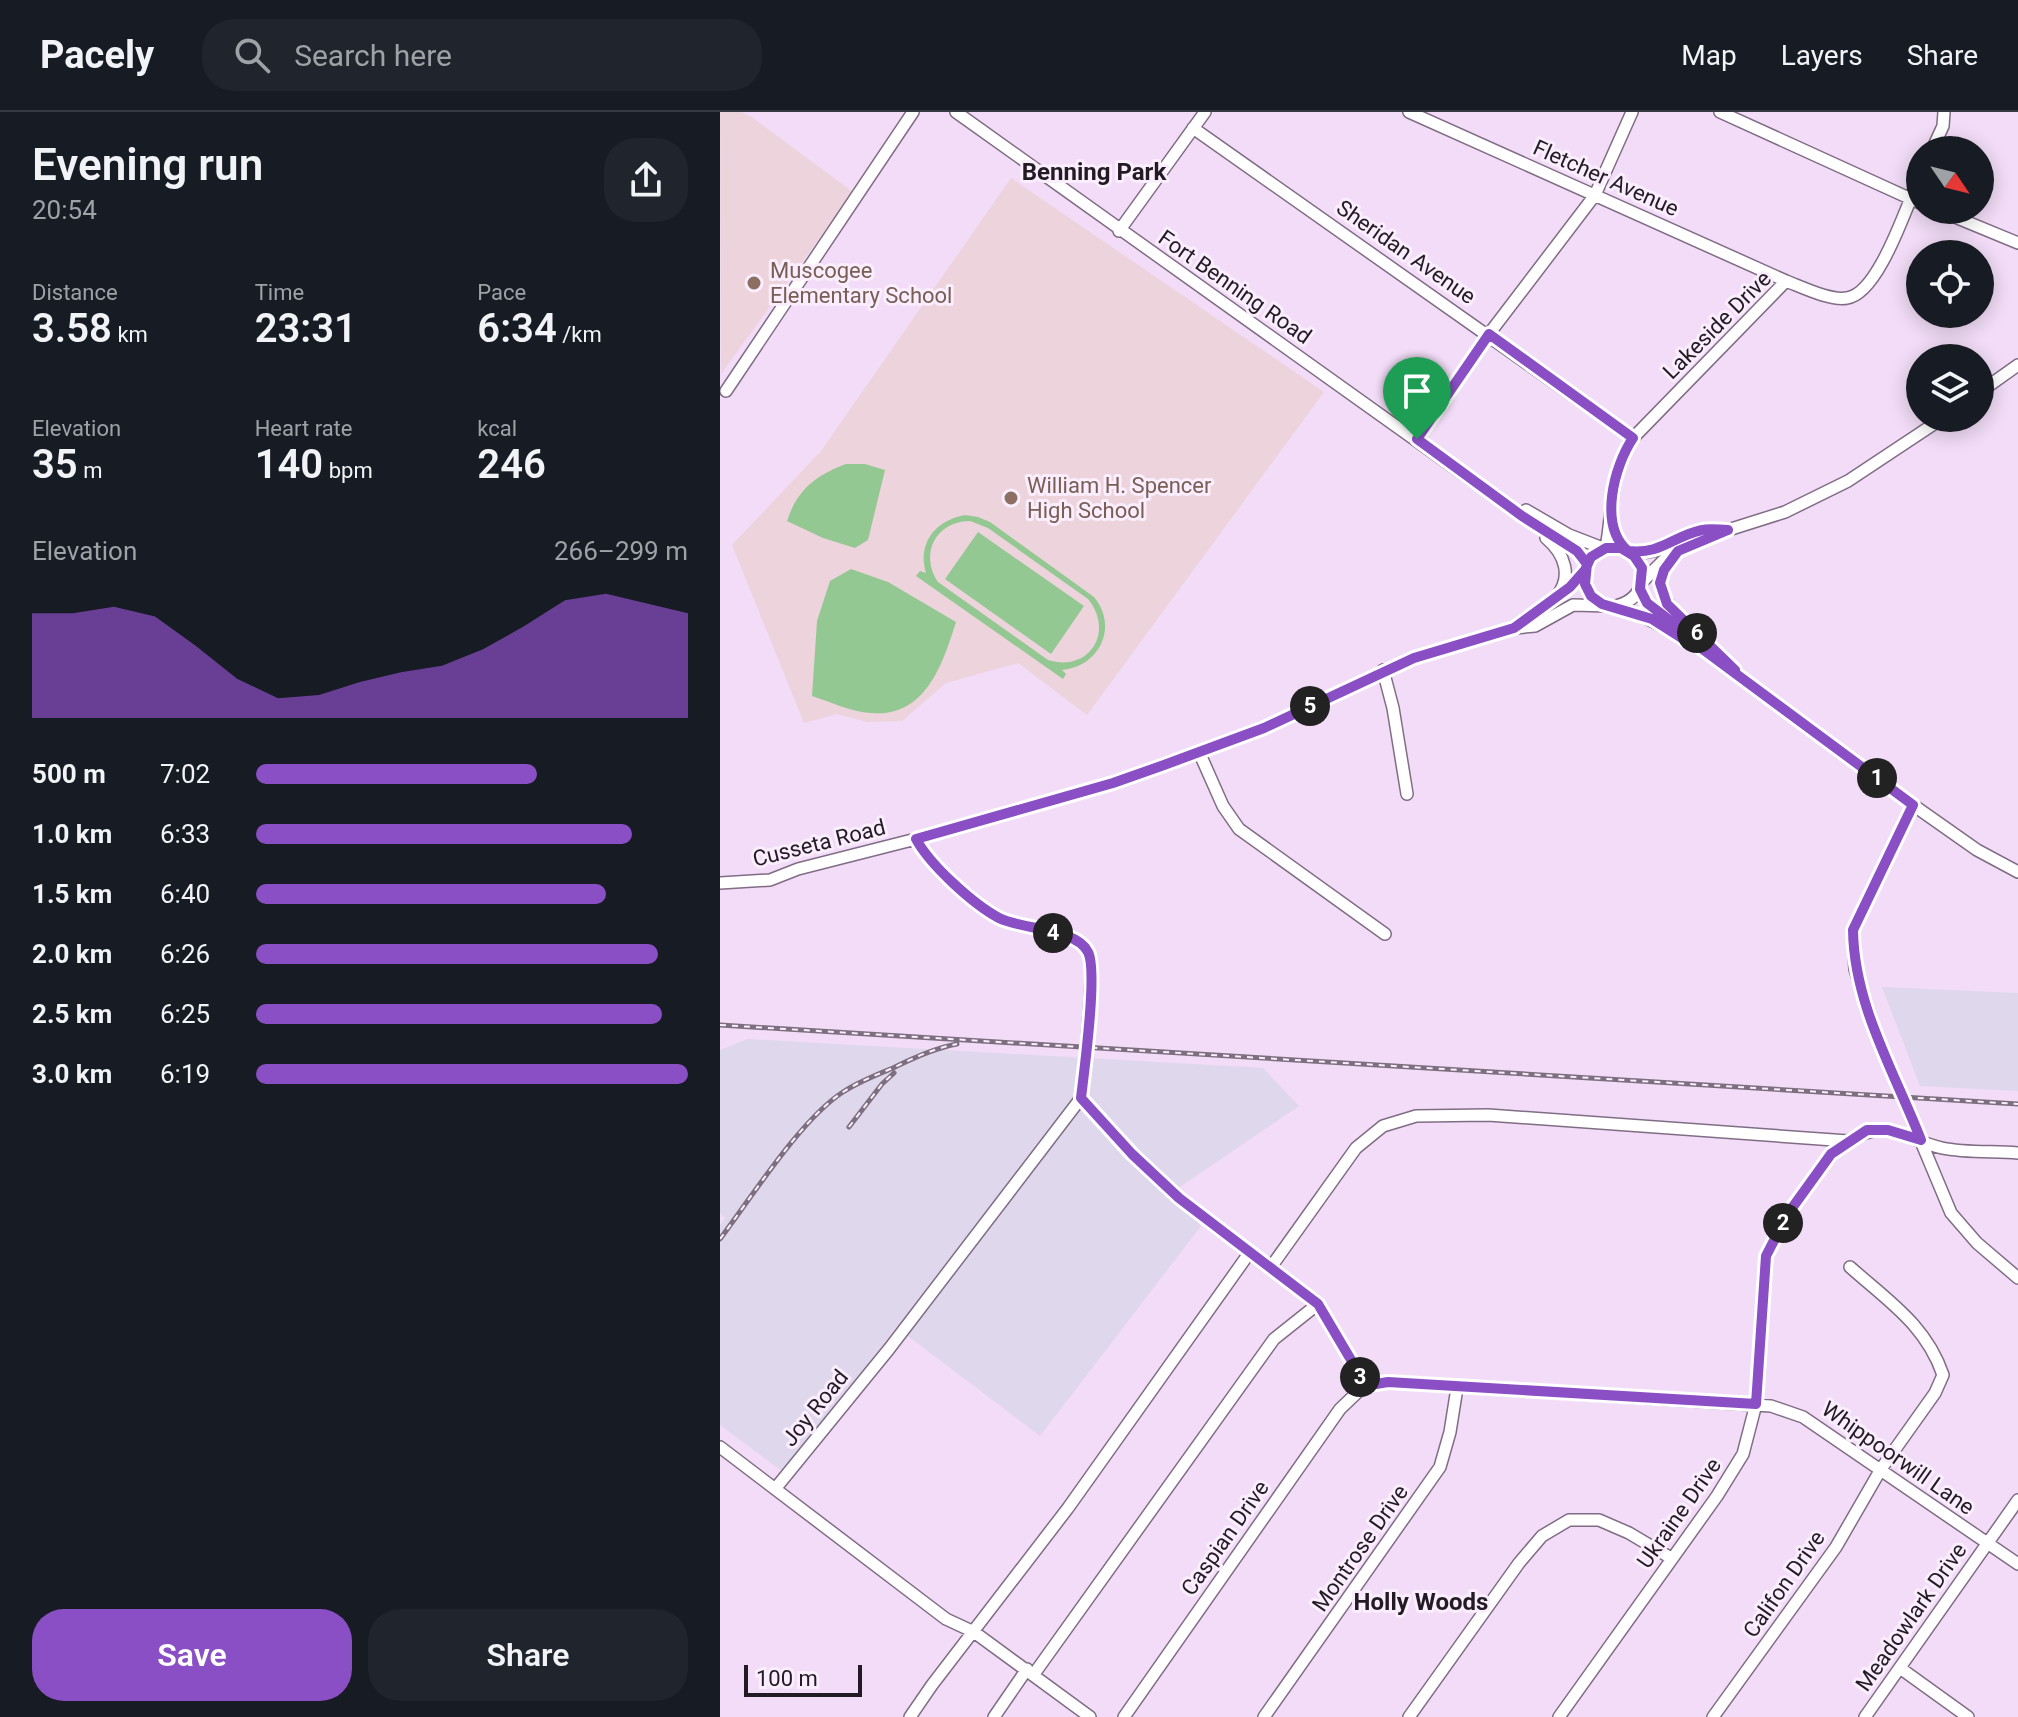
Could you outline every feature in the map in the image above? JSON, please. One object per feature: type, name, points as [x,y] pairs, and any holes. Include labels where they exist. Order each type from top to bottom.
[{"type":"street","points":[[726,391],[913,112]]},
{"type":"street","name":"Fort Benning Road","points":[[956,112],[1522,516],[1577,551],[1586,567]]},
{"type":"street","points":[[1119,231],[1205,112]]},
{"type":"street","name":"Fletcher Avenue","points":[[1409,112],[1786,281]]},
{"type":"street","points":[[1417,439],[1489,334],[1595,195],[1632,112]]},
{"type":"street","points":[[1720,112],[1906,196]]},
{"type":"street","points":[[1938,136],[1944,112]]},
{"type":"street","name":"Sheridan Avenue","points":[[1193,128],[1633,438]]},
{"type":"street","name":"Lakeside Drive","points":[[1605,549],[1617,469],[1633,438],[1786,281],[1820,294],[1847,298],[1866,288],[1906,217]]},
{"type":"street","points":[[1972,224],[2018,243]]},
{"type":"street","points":[[1994,382],[2018,365]]},
{"type":"street","points":[[1612,606],[1630,601],[1661,562],[1678,551],[1728,530],[1785,512],[1837,487],[1921,432]]},
{"type":"street","name":"Fort Benning Road","points":[[1493,493],[1569,535],[1605,549]]},
{"type":"street","name":"Lakeside Drive","points":[[1612,510],[1617,535],[1627,550]]},
{"type":"street","points":[[1522,516],[1555,545],[1562,557],[1566,579],[1556,597]]},
{"type":"street","points":[[1693,642],[1652,619],[1591,596],[1585,584],[1586,567],[1591,557],[1605,549],[1643,553],[1658,550],[1702,530],[1728,530]]},
{"type":"street","points":[[1627,550],[1642,568],[1641,586],[1647,603],[1685,632],[1693,642],[1735,670],[1913,805],[1977,850],[2018,872]]},
{"type":"street","points":[[1678,551],[1661,577],[1663,598],[1735,670]]},
{"type":"street","name":"Cusseta Road","points":[[1514,628],[1570,587],[1586,567]]},
{"type":"street","name":"Cusseta Road","points":[[720,883],[770,880],[798,869],[1113,783],[1264,728],[1414,658],[1514,628],[1535,626],[1573,605],[1612,606]]},
{"type":"street","points":[[1383,670],[1393,708],[1407,794]]},
{"type":"street","points":[[1199,752],[1223,806],[1239,829],[1385,934]]},
{"type":"street","points":[[1913,805],[1853,930],[1853,953],[1860,989],[1951,1213],[1977,1243],[2018,1278]]},
{"type":"street","points":[[916,839],[939,870],[987,910],[1021,926],[1080,941],[1091,958],[1081,1098],[1123,1145],[1170,1190],[1318,1304],[1364,1386]]},
{"type":"street","name":"Joy Road","points":[[775,1489],[889,1349],[1081,1098]]},
{"type":"street","points":[[1271,1267],[1356,1148],[1383,1126],[1416,1116],[1488,1115],[1848,1141],[1867,1130],[1888,1130],[1943,1148],[2018,1153]]},
{"type":"street","name":"Ukraine Drive","points":[[1559,1717],[1717,1496],[1743,1454],[1756,1404],[1766,1256],[1787,1215],[1831,1154],[1848,1141]]},
{"type":"street","points":[[910,1717],[1068,1508],[1250,1252]]},
{"type":"street","name":"Califon Drive","points":[[1713,1717],[1836,1547],[1881,1469],[1935,1393],[1943,1375],[1920,1329],[1850,1267]]},
{"type":"street","points":[[994,1717],[1274,1339],[1318,1304]]},
{"type":"street","name":"Whippoorwill Lane","points":[[1364,1386],[1388,1382],[1756,1404],[1803,1417],[2018,1564]]},
{"type":"street","name":"Caspian Drive","points":[[1124,1717],[1340,1409],[1364,1386]]},
{"type":"street","name":"Montrose Drive","points":[[1264,1717],[1440,1467],[1450,1432],[1457,1388]]},
{"type":"street","points":[[720,1447],[946,1619],[974,1632],[1090,1717]]},
{"type":"street","name":"Meadowlark Drive","points":[[1865,1717],[2018,1500]]},
{"type":"street","points":[[1409,1717],[1519,1563],[1542,1536],[1569,1520],[1599,1520],[1629,1533],[1671,1558]]},
{"type":"street","points":[[1900,1668],[1968,1717]]},
{"type":"shaded area","name":"Muscogee Elementary School","points":[[720,112],[741,112],[753,118],[853,192],[721,374]]},
{"type":"shaded area","name":"William H. Spencer High School","points":[[1011,178],[1324,392],[1087,715],[1018,663],[946,683],[902,721],[867,722],[837,714],[804,723],[732,545],[821,451]]},
{"type":"shaded area","points":[[1882,987],[2018,993],[2018,1091],[1920,1086]]},
{"type":"shaded area","points":[[748,1039],[1263,1068],[1299,1106],[1174,1191],[1201,1226],[1040,1436],[896,1327],[786,1474],[720,1425],[720,1225],[725,1218],[720,1213],[720,1050]]},
{"type":"green space","points":[[846,464],[865,464],[885,470],[868,540],[855,548],[823,538],[787,521],[796,501],[809,485]]},
{"type":"green space","points":[[965,515],[990,522],[1094,597],[1105,621],[1105,632],[1101,644],[1086,662],[1062,670],[1066,674],[1063,679],[916,576],[920,571],[926,573],[924,552],[931,535],[954,518]],"holes":[[[970,521],[988,528],[1088,599],[1099,624],[1094,647],[1086,655],[1075,661],[1048,660],[938,582],[930,561],[934,541],[940,533],[958,522]]]},
{"type":"green space","points":[[978,532],[1084,606],[1051,654],[945,579]]},
{"type":"green space","points":[[851,569],[888,582],[956,622],[938,670],[919,697],[906,707],[871,713],[812,696],[817,621],[830,581]]},
{"type":"railway","points":[[720,1025],[2018,1104]]},
{"type":"railway","points":[[720,1239],[794,1140],[827,1104],[867,1079],[924,1054],[957,1044]]},
{"type":"railway","points":[[849,1127],[894,1073]]},
{"type":"place","name":"Muscogee Elementary School","points":[[754,283]]},
{"type":"place","name":"William H. Spencer High School","points":[[1011,498]]},
{"type":"district","name":"Benning Park","points":[[1094,172]]},
{"type":"district","name":"Holly Woods","points":[[1421,1602]]},
{"type":"route","points":[[1417,439],[1489,334],[1633,438],[1621,459],[1612,494],[1612,510],[1620,542],[1625,550],[1643,553],[1658,550],[1702,530],[1728,530],[1678,551],[1668,562],[1660,583],[1667,604],[1735,670],[1693,642],[1685,632],[1647,603],[1640,589],[1642,568],[1634,556],[1621,548],[1606,548],[1591,557],[1587,564],[1585,570],[1570,587],[1514,628],[1414,658],[1264,728],[1113,783],[916,839],[939,870],[987,910],[1021,926],[1080,941],[1091,958],[1087,1048],[1081,1098],[1132,1154],[1179,1198],[1318,1304],[1364,1386],[1388,1382],[1419,1383],[1457,1388],[1756,1404],[1766,1256],[1787,1215],[1831,1154],[1867,1130],[1888,1130],[1921,1140],[1876,1034],[1860,989],[1853,953],[1853,930],[1913,805],[1735,670],[1693,642],[1652,619],[1596,600],[1587,590],[1584,577],[1587,564],[1577,551],[1522,516],[1417,439]]}]
